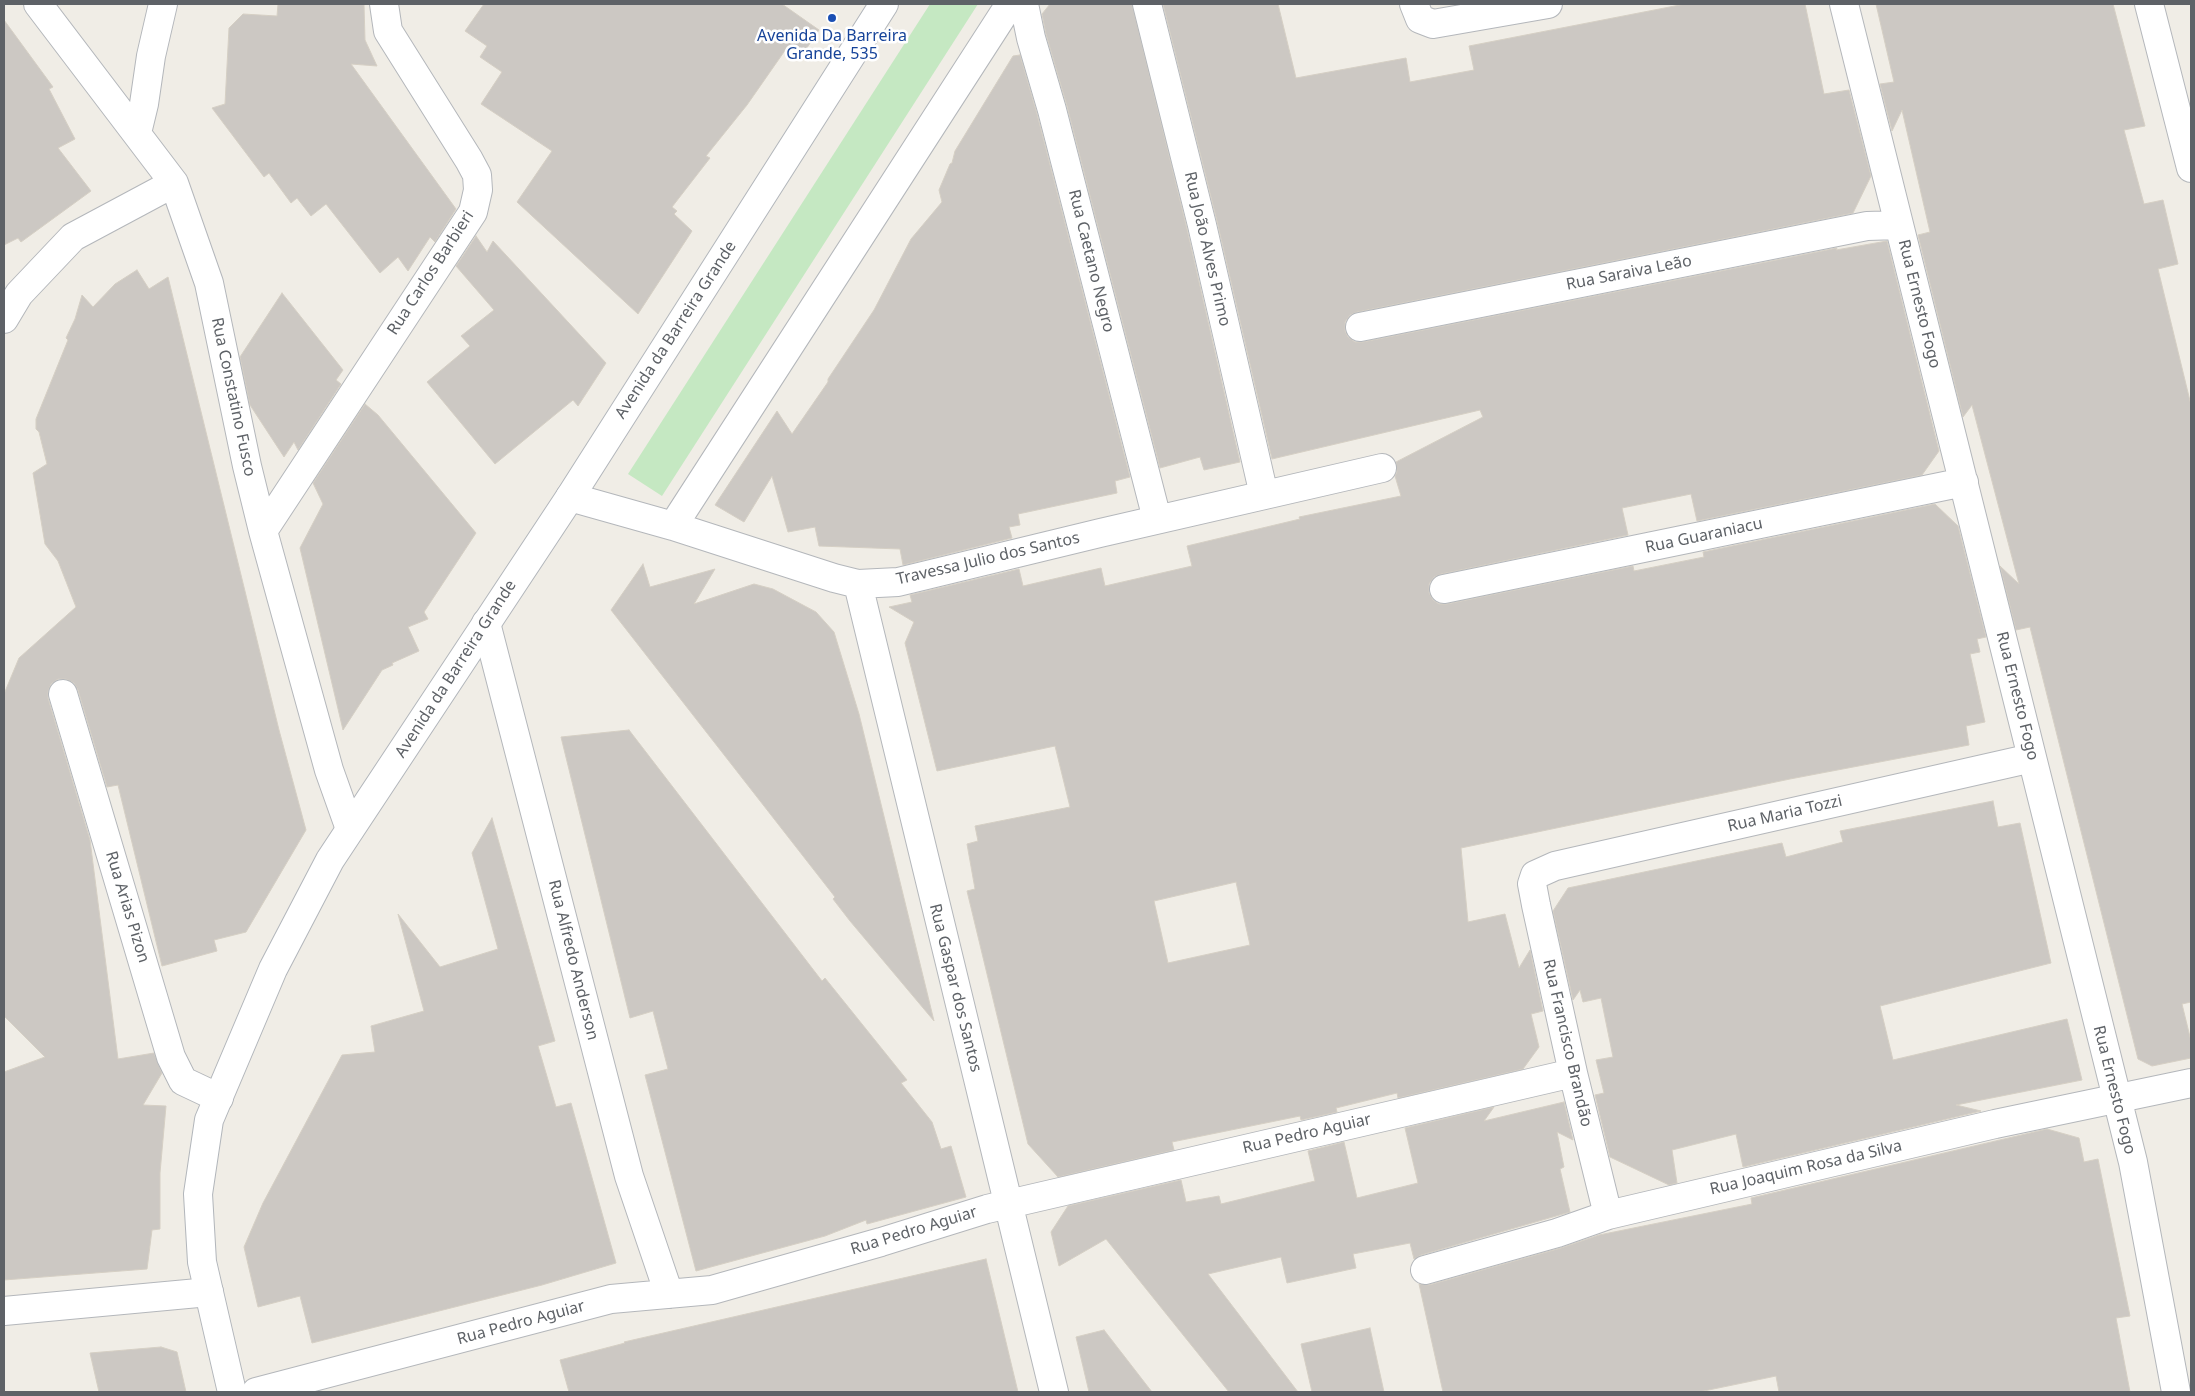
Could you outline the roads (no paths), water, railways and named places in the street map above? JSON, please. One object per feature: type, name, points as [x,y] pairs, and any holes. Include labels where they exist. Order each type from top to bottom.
[{"type":"street","name":"Rua Constatino Fusco","points":[[38,4],[174,183],[208,283],[247,466],[263,531],[329,770],[350,829]]},
{"type":"street","points":[[137,132],[163,4]]},
{"type":"street","name":"Rua Carlos Barbieri","points":[[263,531],[473,212],[478,190],[477,175],[388,31],[384,4]]},
{"type":"street","name":"Avenida da Barreira Grande","points":[[232,1392],[202,1262],[198,1194],[209,1120],[273,969],[330,860],[570,497],[884,4]]},
{"type":"street","points":[[673,526],[1010,4]]},
{"type":"street","name":"Rua Caetano Negro","points":[[1024,4],[1030,38],[1052,110],[1157,519]]},
{"type":"street","name":"Rua João Alves Primo","points":[[1148,4],[1202,225],[1264,495]]},
{"type":"street","points":[[1417,12],[1434,24],[1548,4]]},
{"type":"street","name":"Rua Ernesto Fogo","points":[[1844,4],[2133,1162],[2176,1392]]},
{"type":"street","points":[[2149,4],[2191,168]]},
{"type":"street","points":[[4,318],[19,294],[73,237],[174,183]]},
{"type":"street","name":"Rua Saraiva Leão","points":[[1360,327],[1867,226],[1899,225]]},
{"type":"street","name":"Travessa Julio dos Santos","points":[[570,497],[673,526],[858,584],[898,582],[1157,519],[1382,468]]},
{"type":"street","name":"Rua Guaraniacu","points":[[1444,589],[1964,482]]},
{"type":"street","name":"Rua Gaspar dos Santos","points":[[858,584],[1054,1392]]},
{"type":"street","name":"Rua Alfredo Anderson","points":[[486,623],[629,1176],[669,1294]]},
{"type":"street","name":"Rua Arias Pizon","points":[[63,694],[171,1057],[183,1081],[219,1098]]},
{"type":"street","name":"Rua Maria Tozzi","points":[[1538,873],[1555,866],[2032,758]]},
{"type":"street","name":"Rua Francisco Brandão","points":[[1538,873],[1535,875],[1532,884],[1536,904],[1573,1073],[1608,1215]]},
{"type":"street","name":"Rua Pedro Aguiar","points":[[256,1392],[611,1299],[712,1290],[882,1242],[987,1208],[1573,1073]]},
{"type":"street","name":"Rua Joaquim Rosa da Silva","points":[[1425,1270],[1557,1233],[1608,1215],[1995,1124],[2191,1083]]},
{"type":"street","points":[[4,1311],[209,1292]]},
{"type":"place","name":"Avenida Da Barreira Grande, 535","points":[[832,18]]}]
